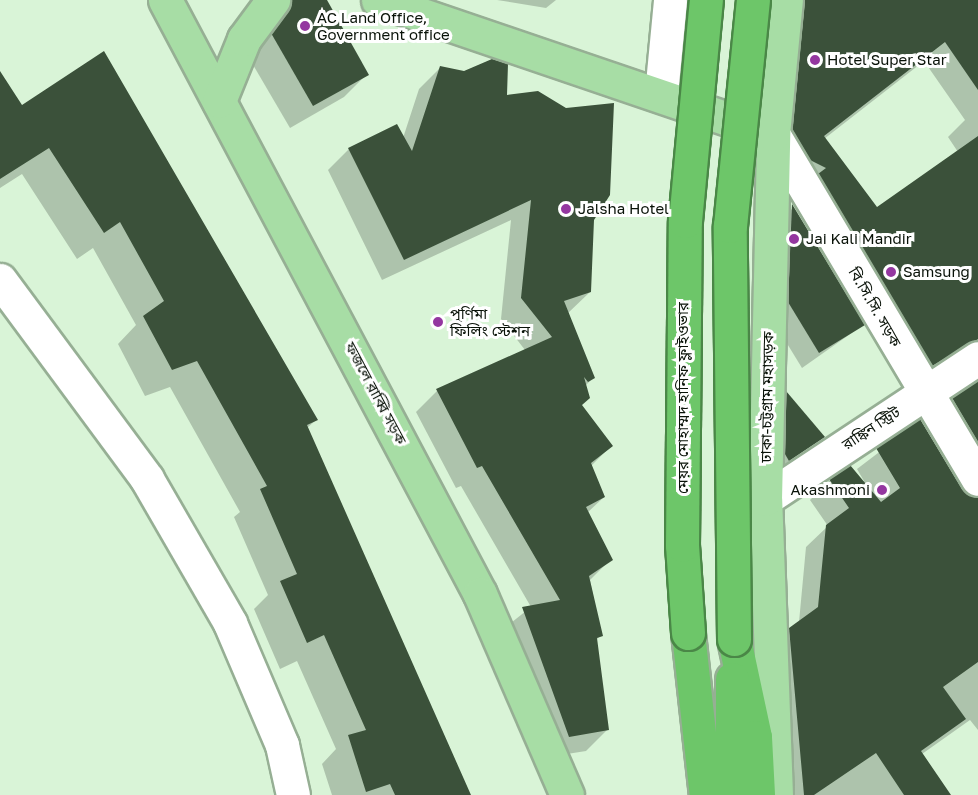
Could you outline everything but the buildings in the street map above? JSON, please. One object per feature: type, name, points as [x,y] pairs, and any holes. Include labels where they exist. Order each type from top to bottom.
[{"type":"highway","name":"মেয়র মোহাম্মদ হানিফ ফ্লাইওভার","points":[[706,0],[685,221],[682,545],[688,633],[706,795]]},
{"type":"highway","points":[[732,795],[734,639],[730,226],[753,0]]},
{"type":"highway","points":[[683,795],[688,633]]},
{"type":"highway","points":[[734,639],[756,737],[758,795]]},
{"type":"main road","name":"ফজলে রাব্বি সড়ক","points":[[165,0],[480,594],[567,795]]},
{"type":"main road","points":[[219,101],[244,39],[273,0]]},
{"type":"main road","points":[[378,0],[661,94],[773,134]]},
{"type":"main road","name":"ঢাকা-চট্টগ্রাম মহাসড়ক","points":[[777,795],[765,499],[773,134],[786,0]]},
{"type":"street","points":[[661,94],[670,0]]},
{"type":"street","name":"বি.সি.সি. সড়ক","points":[[773,134],[978,479]]},
{"type":"street","points":[[0,280],[147,479],[218,603],[282,745],[294,795]]},
{"type":"street","name":"রাঙ্কিন স্ট্রিট","points":[[765,499],[978,358]]},
{"type":"place","name":"AC Land Office, Government office","points":[[305,26]]},
{"type":"place","name":"Hotel Super Star","points":[[815,60]]},
{"type":"place","name":"Jalsha Hotel","points":[[566,209]]},
{"type":"place","name":"Jai Kali Mandir","points":[[794,239]]},
{"type":"place","name":"Samsung","points":[[891,272]]},
{"type":"place","name":"পূর্ণিমা ফিলিং স্টেশন","points":[[438,322]]},
{"type":"place","name":"Akashmoni","points":[[882,490]]}]
